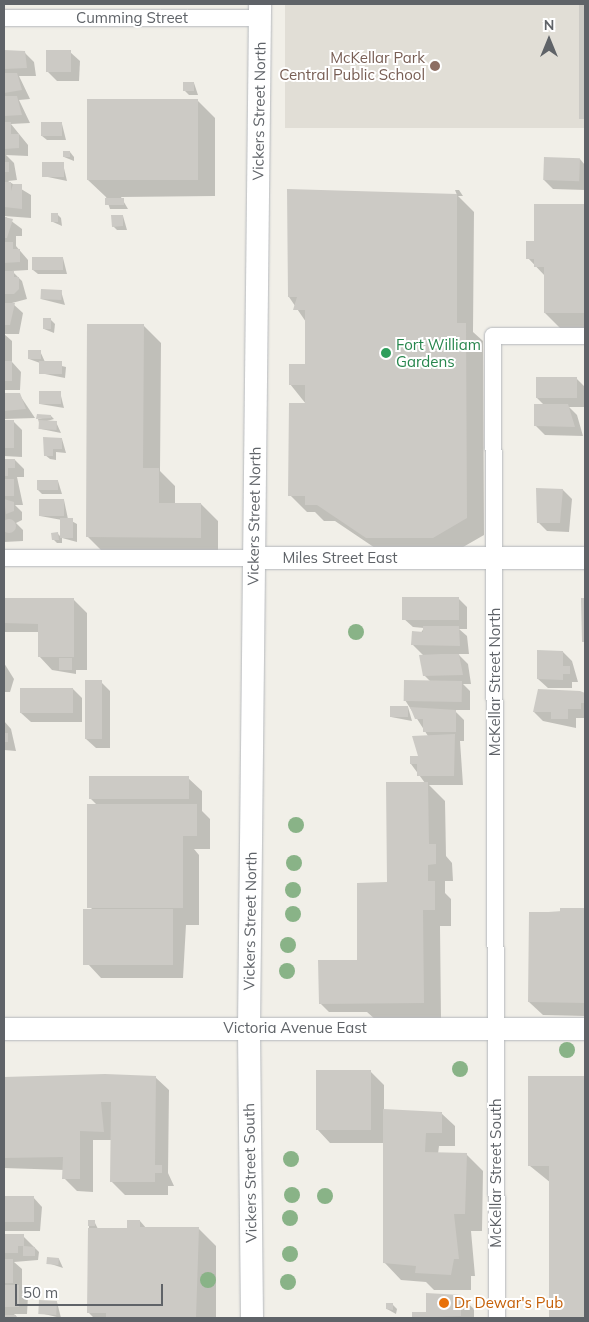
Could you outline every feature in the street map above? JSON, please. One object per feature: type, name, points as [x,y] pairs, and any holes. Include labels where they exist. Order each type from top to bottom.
[{"type":"street","name":"Cumming Street","points":[[4,18],[260,11]]},
{"type":"street","name":"Vickers Street North","points":[[249,1028],[260,11]]},
{"type":"street","name":"McKellar Street North","points":[[495,1028],[493,336],[585,336]]},
{"type":"street","name":"Miles Street East","points":[[4,558],[585,558]]},
{"type":"street","name":"Vickers Street South","points":[[249,1028],[252,1318]]},
{"type":"street","name":"McKellar Street South","points":[[495,1028],[497,1318]]},
{"type":"street","name":"Victoria Avenue East","points":[[4,1029],[585,1029]]},
{"type":"shaded area","name":"McKellar Park Central Public School","points":[[285,4],[585,4],[585,128],[285,128]]},
{"type":"building","points":[[579,4],[585,4],[585,119],[579,119]]},
{"type":"building","points":[[4,50],[25,51],[27,68],[4,69]]},
{"type":"building","points":[[46,50],[71,50],[71,72],[46,72]]},
{"type":"building","points":[[4,73],[17,73],[22,90],[4,93]]},
{"type":"building","points":[[183,82],[194,82],[194,91],[183,91]]},
{"type":"building","points":[[4,96],[17,96],[22,115],[4,116]]},
{"type":"building","points":[[87,99],[198,99],[198,180],[87,180]]},
{"type":"building","points":[[4,122],[11,122],[11,134],[19,134],[19,148],[4,149]]},
{"type":"building","points":[[41,122],[62,122],[62,136],[41,136]]},
{"type":"building","points":[[63,151],[70,151],[70,157],[63,157]]},
{"type":"building","points":[[544,157],[580,158],[579,181],[543,180]]},
{"type":"building","points":[[4,162],[9,162],[9,172],[4,172]]},
{"type":"building","points":[[42,162],[64,162],[64,177],[42,177]]},
{"type":"building","points":[[4,182],[11,182],[11,191],[13,184],[22,184],[22,209],[4,207]]},
{"type":"building","name":"Fort William Gardens","points":[[287,189],[457,194],[457,323],[466,323],[467,518],[433,538],[366,538],[317,505],[305,505],[305,496],[288,496],[289,403],[305,403],[305,385],[289,385],[289,364],[305,364],[305,310],[293,310],[297,297],[288,297]]},
{"type":"building","points":[[105,198],[124,198],[124,205],[105,205]]},
{"type":"building","points":[[534,204],[585,204],[585,313],[544,313],[544,267],[534,267],[534,259],[526,259],[526,241],[534,241]]},
{"type":"building","points":[[51,213],[58,213],[58,222],[51,222]]},
{"type":"building","points":[[111,215],[123,215],[123,226],[112,227]]},
{"type":"building","points":[[4,217],[13,219],[7,238],[4,238]]},
{"type":"building","points":[[4,242],[13,242],[13,249],[20,249],[20,262],[4,263]]},
{"type":"building","points":[[32,257],[63,257],[63,270],[32,270]]},
{"type":"building","points":[[4,271],[14,271],[14,277],[19,277],[19,289],[14,294],[4,294]]},
{"type":"building","points":[[41,289],[62,290],[61,300],[40,299]]},
{"type":"building","points":[[4,303],[15,303],[10,325],[4,325]]},
{"type":"building","points":[[43,318],[51,318],[51,329],[43,329]]},
{"type":"building","points":[[87,324],[144,324],[143,468],[159,468],[159,503],[201,503],[201,538],[86,537]]},
{"type":"building","points":[[28,350],[41,350],[41,359],[28,359]]},
{"type":"building","points":[[4,361],[12,361],[12,381],[4,381]]},
{"type":"building","points":[[39,361],[62,361],[62,374],[39,374]]},
{"type":"building","points":[[536,377],[577,377],[577,398],[536,398]]},
{"type":"building","points":[[39,391],[61,391],[61,404],[39,404]]},
{"type":"building","points":[[4,393],[20,393],[26,409],[4,411]]},
{"type":"building","points":[[534,404],[568,404],[575,427],[534,426]]},
{"type":"building","points":[[37,414],[51,415],[51,418],[36,419]]},
{"type":"building","points":[[4,420],[14,420],[14,448],[4,448]]},
{"type":"building","points":[[39,420],[57,421],[57,430],[39,429]]},
{"type":"building","points":[[43,437],[62,438],[62,449],[53,449],[53,456],[44,456]]},
{"type":"building","points":[[4,459],[15,459],[15,468],[8,468],[8,476],[4,476]]},
{"type":"building","points":[[4,479],[14,479],[14,496],[4,496]]},
{"type":"building","points":[[37,480],[58,480],[58,490],[37,490]]},
{"type":"building","points":[[536,488],[563,489],[560,523],[537,523]]},
{"type":"building","points":[[4,499],[14,502],[14,511],[6,514]]},
{"type":"building","points":[[39,499],[64,499],[64,516],[39,516]]},
{"type":"building","points":[[60,518],[73,518],[73,538],[60,538]]},
{"type":"building","points":[[9,519],[14,521],[16,526],[14,531],[9,533],[4,531],[2,526],[4,521]]},
{"type":"building","points":[[58,532],[59,540],[52,540],[51,533]]},
{"type":"building","points":[[402,597],[459,597],[459,620],[402,620]]},
{"type":"building","points":[[4,598],[74,598],[74,657],[38,657],[38,624],[4,623]]},
{"type":"building","points":[[581,598],[585,598],[585,642],[582,642]]},
{"type":"building","points":[[423,626],[459,626],[460,646],[411,645],[412,631],[423,632]]},
{"type":"building","points":[[537,650],[563,651],[563,666],[570,666],[570,674],[563,674],[563,680],[537,679]]},
{"type":"building","points":[[459,654],[463,675],[423,676],[419,655]]},
{"type":"building","points":[[59,658],[72,658],[72,670],[59,670]]},
{"type":"building","points":[[85,680],[102,680],[102,739],[85,739]]},
{"type":"building","points":[[404,680],[462,681],[462,702],[404,701]]},
{"type":"building","points":[[20,688],[73,688],[73,713],[20,713]]},
{"type":"building","points":[[538,689],[580,691],[585,693],[585,703],[581,703],[581,709],[568,709],[568,719],[551,719],[551,712],[533,712]]},
{"type":"building","points":[[390,706],[408,706],[408,717],[390,717]]},
{"type":"building","points":[[410,707],[456,710],[456,732],[423,732],[423,719],[415,719]]},
{"type":"building","points":[[4,733],[8,733],[8,742],[4,742]]},
{"type":"building","points":[[455,734],[454,776],[417,776],[417,764],[410,764],[410,756],[418,756],[412,736]]},
{"type":"building","points":[[89,776],[189,776],[189,799],[89,799]]},
{"type":"building","points":[[386,782],[428,782],[429,844],[436,844],[436,864],[428,865],[428,881],[435,881],[435,910],[423,910],[424,1003],[319,1004],[318,960],[357,960],[357,883],[387,882]]},
{"type":"building","points":[[87,804],[197,804],[197,836],[183,836],[183,908],[87,908]]},
{"type":"building","points":[[560,908],[585,908],[585,1003],[528,1002],[529,912],[560,912]]},
{"type":"building","points":[[83,909],[173,909],[173,965],[83,965]]},
{"type":"building","points":[[316,1070],[371,1070],[371,1130],[316,1130]]},
{"type":"building","points":[[105,1074],[156,1076],[155,1165],[162,1165],[162,1173],[155,1173],[155,1182],[110,1182],[111,1102],[101,1102],[104,1132],[80,1131],[80,1179],[62,1179],[63,1157],[4,1158],[4,1077]]},
{"type":"building","points":[[528,1076],[585,1076],[585,1318],[549,1318],[549,1166],[528,1166]]},
{"type":"building","points":[[383,1109],[442,1112],[442,1133],[426,1133],[425,1152],[467,1153],[465,1214],[454,1214],[459,1259],[454,1259],[451,1275],[415,1273],[416,1266],[383,1263]]},
{"type":"building","points":[[4,1196],[34,1196],[34,1222],[4,1222]]},
{"type":"building","points":[[88,1220],[95,1220],[95,1226],[88,1226]]},
{"type":"building","points":[[127,1220],[140,1220],[140,1227],[199,1227],[196,1318],[106,1318],[106,1313],[87,1313],[88,1228],[127,1228]]},
{"type":"building","points":[[4,1234],[24,1234],[24,1246],[35,1247],[35,1256],[23,1256],[23,1246],[18,1246],[18,1253],[4,1253]]},
{"type":"building","points":[[47,1257],[59,1258],[58,1265],[46,1264]]},
{"type":"building","points":[[4,1259],[13,1259],[13,1283],[4,1283]]},
{"type":"building","points":[[4,1285],[19,1285],[19,1307],[4,1307]]},
{"type":"building","name":"Dr Dewar's Pub","points":[[426,1293],[461,1295],[461,1316],[412,1318],[412,1312],[426,1312]]},
{"type":"building","points":[[39,1300],[57,1301],[56,1315],[38,1314]]},
{"type":"building","points":[[386,1303],[393,1303],[393,1310],[386,1309]]},
{"type":"building","points":[[4,1315],[16,1315],[16,1318],[4,1318]]},
{"type":"place","name":"McKellar Park Central Public School","points":[[435,66]]},
{"type":"place","name":"Fort William Gardens","points":[[386,353]]},
{"type":"place","name":"Dr Dewar's Pub","points":[[444,1303]]}]
